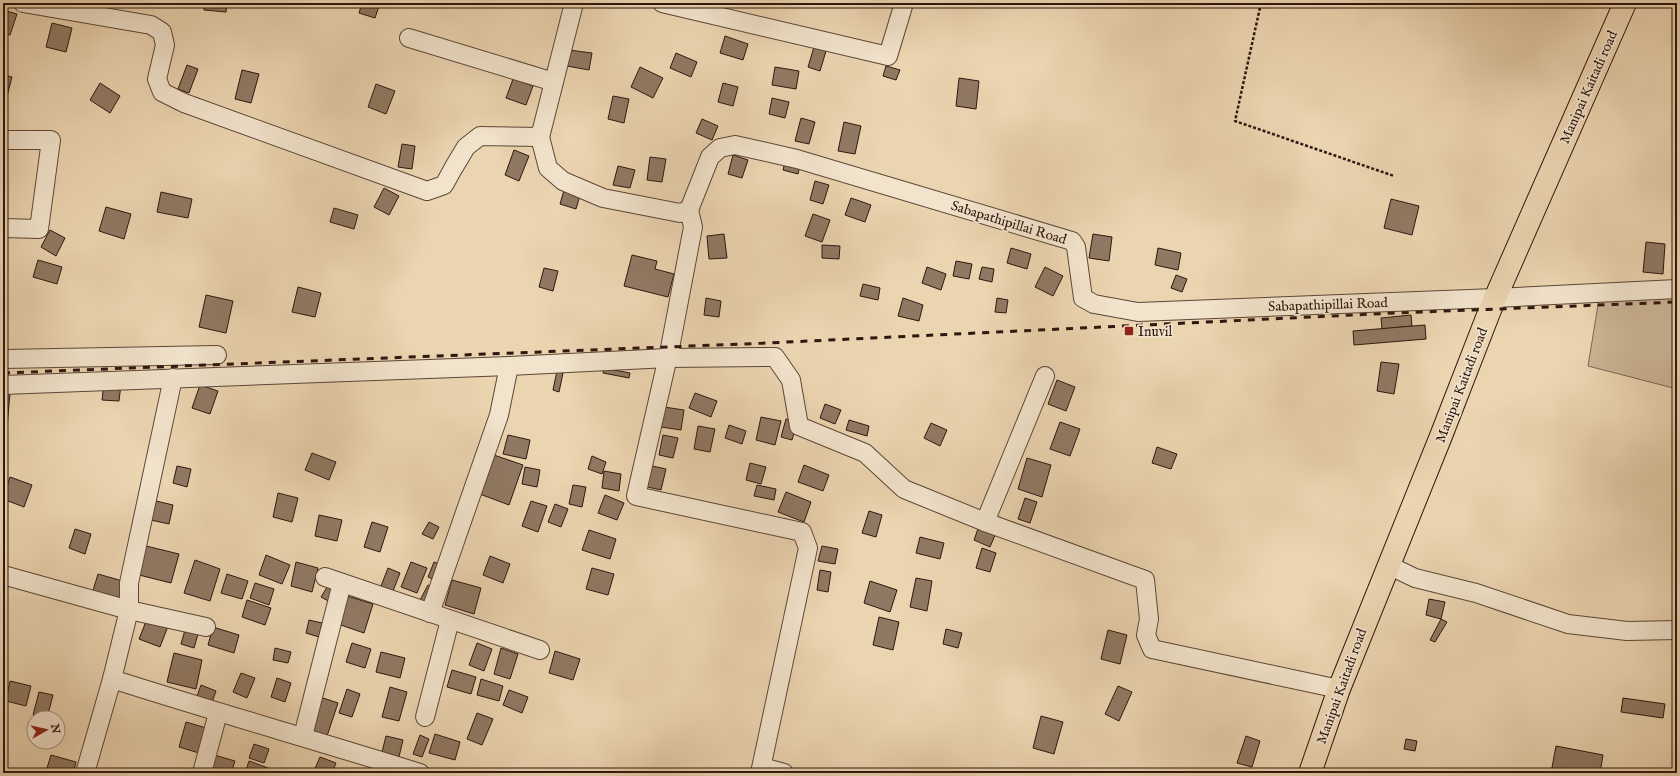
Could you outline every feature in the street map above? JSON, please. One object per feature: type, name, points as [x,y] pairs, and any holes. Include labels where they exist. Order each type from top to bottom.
[{"type":"main road","name":"Manipai Kaitadi road","points":[[1310,773],[1339,689],[1495,298],[1625,3]]},
{"type":"street","points":[[23,3],[151,25],[162,32],[165,45],[157,79],[162,92],[184,103],[427,191],[444,185],[466,147],[480,136],[540,137]]},
{"type":"street","points":[[574,3],[540,137],[548,168],[563,181],[603,198],[680,213],[689,210],[693,228],[668,358],[636,496],[802,532],[808,548],[761,770],[784,773]]},
{"type":"street","points":[[662,3],[888,56],[904,3]]},
{"type":"street","points":[[409,38],[554,82]]},
{"type":"street","points":[[3,140],[51,140],[39,229],[3,228]]},
{"type":"street","name":"Sabapathipillai Road","points":[[689,210],[710,157],[720,148],[735,145],[797,159],[1072,241],[1076,247],[1083,298],[1094,304],[1138,312],[1495,298],[1677,289]]},
{"type":"street","points":[[3,359],[217,355]]},
{"type":"street","points":[[3,385],[509,366],[668,358],[775,357],[791,380],[799,426],[865,453],[904,489],[985,522],[1145,580],[1148,594],[1149,619],[1146,635],[1152,649],[1339,689]]},
{"type":"street","points":[[430,613],[499,415],[509,366]]},
{"type":"street","points":[[985,522],[1045,376]]},
{"type":"street","points":[[85,773],[130,610],[129,583],[173,378]]},
{"type":"street","points":[[1388,565],[1415,578],[1476,593],[1568,624],[1626,631],[1677,630]]},
{"type":"street","points":[[3,575],[130,610],[206,627]]},
{"type":"street","points":[[325,577],[540,650]]},
{"type":"street","points":[[303,736],[342,583]]},
{"type":"street","points":[[426,717],[450,620]]},
{"type":"street","points":[[112,679],[218,713],[303,736],[420,773]]},
{"type":"street","points":[[202,773],[218,713]]},
{"type":"path","points":[[1261,3],[1235,120],[1394,176]]},
{"type":"shaded area","points":[[1677,297],[1677,389],[1588,366],[1599,299]]},
{"type":"building","points":[[204,3],[227,3],[226,12],[204,10]]},
{"type":"building","points":[[362,3],[380,3],[375,18],[359,13]]},
{"type":"building","points":[[504,3],[519,3],[517,8]]},
{"type":"building","points":[[1670,3],[1677,3],[1677,8],[1669,7]]},
{"type":"building","points":[[3,10],[17,14],[10,35],[3,33]]},
{"type":"building","points":[[52,23],[72,28],[66,52],[46,47]]},
{"type":"building","points":[[725,36],[748,44],[743,60],[720,53]]},
{"type":"building","points":[[814,47],[826,51],[820,71],[808,67]]},
{"type":"building","points":[[569,50],[592,53],[589,70],[567,66]]},
{"type":"building","points":[[676,53],[697,62],[691,77],[670,68]]},
{"type":"building","points":[[187,65],[198,69],[189,93],[178,89]]},
{"type":"building","points":[[886,66],[900,70],[896,80],[883,76]]},
{"type":"building","points":[[640,67],[663,78],[653,98],[631,87]]},
{"type":"building","points":[[775,67],[799,71],[796,89],[772,85]]},
{"type":"building","points":[[242,70],[259,74],[251,103],[235,99]]},
{"type":"building","points":[[3,75],[12,77],[6,100],[3,99]]},
{"type":"building","points":[[959,78],[979,81],[976,109],[956,106]]},
{"type":"building","points":[[513,79],[533,86],[526,105],[506,98]]},
{"type":"building","points":[[100,83],[120,96],[110,113],[90,100]]},
{"type":"building","points":[[723,83],[738,87],[733,106],[718,102]]},
{"type":"building","points":[[376,84],[395,91],[386,114],[368,107]]},
{"type":"building","points":[[613,96],[629,99],[624,123],[608,119]]},
{"type":"building","points":[[772,98],[789,102],[785,118],[769,114]]},
{"type":"building","points":[[801,118],[815,122],[809,144],[795,141]]},
{"type":"building","points":[[702,119],[718,126],[712,140],[696,133]]},
{"type":"building","points":[[844,122],[861,126],[855,154],[838,151]]},
{"type":"building","points":[[402,144],[415,146],[412,169],[398,167]]},
{"type":"building","points":[[514,150],[529,156],[519,181],[505,175]]},
{"type":"building","points":[[733,155],[748,160],[742,178],[728,174]]},
{"type":"building","points":[[650,157],[666,159],[662,182],[647,180]]},
{"type":"building","points":[[786,158],[801,162],[798,174],[783,170]]},
{"type":"building","points":[[618,166],[635,170],[630,188],[613,185]]},
{"type":"building","points":[[815,181],[829,185],[823,204],[810,200]]},
{"type":"building","points":[[565,187],[581,192],[576,209],[560,204]]},
{"type":"building","points":[[384,188],[399,196],[389,215],[374,207]]},
{"type":"building","points":[[161,192],[192,199],[188,218],[157,212]]},
{"type":"building","points":[[851,198],[871,205],[865,222],[845,215]]},
{"type":"building","points":[[1391,199],[1419,206],[1412,235],[1384,228]]},
{"type":"building","points":[[106,207],[131,214],[124,239],[99,231]]},
{"type":"building","points":[[334,208],[358,215],[354,229],[330,222]]},
{"type":"building","points":[[813,214],[830,220],[822,242],[805,236]]},
{"type":"building","points":[[50,230],[65,238],[56,256],[41,247]]},
{"type":"building","points":[[724,234],[727,258],[709,259],[707,236]]},
{"type":"building","points":[[1093,234],[1112,237],[1109,261],[1089,258]]},
{"type":"building","points":[[1646,242],[1665,244],[1663,274],[1643,272]]},
{"type":"building","points":[[822,245],[840,246],[839,259],[822,258]]},
{"type":"building","points":[[1011,248],[1031,254],[1027,269],[1007,263]]},
{"type":"building","points":[[1158,248],[1181,253],[1178,270],[1155,265]]},
{"type":"building","points":[[632,255],[657,261],[655,269],[674,274],[668,297],[624,286]]},
{"type":"building","points":[[38,260],[62,267],[57,284],[33,277]]},
{"type":"building","points":[[956,261],[972,264],[969,279],[953,276]]},
{"type":"building","points":[[927,267],[946,274],[941,290],[922,283]]},
{"type":"building","points":[[982,267],[994,269],[992,282],[979,279]]},
{"type":"building","points":[[1045,267],[1063,276],[1053,296],[1035,287]]},
{"type":"building","points":[[544,268],[558,271],[553,291],[539,287]]},
{"type":"building","points":[[1176,275],[1187,279],[1182,292],[1171,288]]},
{"type":"building","points":[[863,284],[880,288],[878,300],[860,296]]},
{"type":"building","points":[[298,287],[321,293],[315,317],[292,312]]},
{"type":"building","points":[[206,295],[233,301],[226,333],[199,327]]},
{"type":"building","points":[[706,298],[721,301],[719,317],[704,315]]},
{"type":"building","points":[[903,298],[923,305],[919,321],[898,316]]},
{"type":"building","points":[[997,298],[1008,300],[1006,313],[995,312]]},
{"type":"building","points":[[1411,315],[1412,326],[1382,329],[1381,318]]},
{"type":"building","points":[[1425,325],[1426,339],[1354,345],[1353,331]]},
{"type":"building","points":[[1381,362],[1399,364],[1394,394],[1377,391]]},
{"type":"building","points":[[604,368],[630,373],[629,378],[603,373]]},
{"type":"building","points":[[557,371],[563,373],[559,392],[553,390]]},
{"type":"building","points":[[1057,380],[1075,387],[1066,411],[1048,404]]},
{"type":"building","points":[[104,383],[121,384],[119,401],[102,400]]},
{"type":"building","points":[[200,385],[218,391],[210,414],[192,408]]},
{"type":"building","points":[[3,393],[10,393],[7,427],[3,427]]},
{"type":"building","points":[[695,393],[717,401],[711,417],[689,408]]},
{"type":"building","points":[[825,404],[841,410],[835,424],[820,418]]},
{"type":"building","points":[[664,407],[684,410],[681,430],[661,427]]},
{"type":"building","points":[[761,417],[781,421],[775,445],[756,440]]},
{"type":"building","points":[[786,419],[797,422],[792,440],[781,437]]},
{"type":"building","points":[[849,420],[869,426],[867,436],[846,430]]},
{"type":"building","points":[[1060,422],[1080,429],[1070,456],[1050,449]]},
{"type":"building","points":[[931,423],[947,430],[940,446],[924,438]]},
{"type":"building","points":[[729,425],[746,431],[742,444],[725,438]]},
{"type":"building","points":[[698,426],[715,429],[710,452],[694,449]]},
{"type":"building","points":[[508,435],[530,440],[526,459],[503,454]]},
{"type":"building","points":[[663,435],[678,438],[673,458],[659,455]]},
{"type":"building","points":[[1157,447],[1177,454],[1171,469],[1152,463]]},
{"type":"building","points":[[312,453],[336,462],[329,480],[305,470]]},
{"type":"building","points":[[491,454],[523,465],[509,505],[477,493]]},
{"type":"building","points":[[592,456],[606,462],[602,474],[588,469]]},
{"type":"building","points":[[1027,458],[1051,465],[1042,497],[1018,489]]},
{"type":"building","points":[[750,463],[766,467],[761,484],[746,480]]},
{"type":"building","points":[[648,465],[666,469],[661,490],[643,486]]},
{"type":"building","points":[[804,465],[829,475],[823,491],[798,482]]},
{"type":"building","points":[[177,466],[191,469],[187,487],[173,483]]},
{"type":"building","points":[[525,467],[540,470],[537,487],[522,484]]},
{"type":"building","points":[[604,471],[621,474],[619,491],[602,488]]},
{"type":"building","points":[[10,477],[32,485],[24,507],[3,499]]},
{"type":"building","points":[[573,485],[586,487],[582,507],[569,504]]},
{"type":"building","points":[[757,485],[776,489],[774,500],[754,496]]},
{"type":"building","points":[[786,492],[811,502],[804,522],[778,512]]},
{"type":"building","points":[[278,493],[298,498],[292,522],[273,517]]},
{"type":"building","points":[[605,495],[624,503],[617,520],[598,513]]},
{"type":"building","points":[[1025,498],[1037,502],[1030,523],[1018,519]]},
{"type":"building","points":[[156,501],[173,505],[169,524],[151,520]]},
{"type":"building","points":[[531,501],[547,506],[538,532],[522,526]]},
{"type":"building","points":[[555,504],[568,509],[561,527],[548,522]]},
{"type":"building","points":[[869,511],[882,515],[876,537],[862,533]]},
{"type":"building","points":[[319,515],[342,520],[337,541],[315,536]]},
{"type":"building","points":[[372,522],[388,527],[380,552],[364,547]]},
{"type":"building","points":[[429,522],[439,527],[433,539],[422,534]]},
{"type":"building","points":[[979,526],[996,533],[990,547],[974,540]]},
{"type":"building","points":[[75,529],[91,534],[85,554],[69,548]]},
{"type":"building","points":[[589,530],[616,539],[610,559],[582,550]]},
{"type":"building","points":[[920,537],[944,543],[940,559],[916,553]]},
{"type":"building","points":[[146,546],[179,554],[171,583],[139,575]]},
{"type":"building","points":[[822,546],[838,549],[835,564],[818,561]]},
{"type":"building","points":[[982,548],[996,553],[990,572],[976,568]]},
{"type":"building","points":[[266,555],[290,565],[282,584],[259,575]]},
{"type":"building","points":[[490,556],[510,564],[503,583],[483,575]]},
{"type":"building","points":[[195,560],[220,569],[210,601],[184,593]]},
{"type":"building","points":[[296,562],[318,568],[312,592],[291,586]]},
{"type":"building","points":[[411,562],[427,568],[417,593],[401,587]]},
{"type":"building","points":[[434,562],[444,566],[438,581],[428,577]]},
{"type":"building","points":[[388,568],[400,573],[393,591],[381,586]]},
{"type":"building","points":[[592,568],[614,574],[608,595],[586,589]]},
{"type":"building","points":[[820,570],[831,572],[828,592],[817,590]]},
{"type":"building","points":[[98,574],[126,582],[121,601],[92,594]]},
{"type":"building","points":[[227,574],[248,581],[242,599],[221,593]]},
{"type":"building","points":[[916,578],[932,581],[927,611],[910,607]]},
{"type":"building","points":[[452,580],[481,588],[474,614],[445,605]]},
{"type":"building","points":[[870,581],[897,590],[890,612],[864,603]]},
{"type":"building","points":[[255,583],[274,589],[269,605],[250,598]]},
{"type":"building","points":[[329,584],[337,589],[330,602],[321,597]]},
{"type":"building","points":[[428,585],[435,589],[426,605],[419,602]]},
{"type":"building","points":[[344,595],[373,604],[364,633],[335,623]]},
{"type":"building","points":[[1429,599],[1445,602],[1441,619],[1426,615]]},
{"type":"building","points":[[247,600],[271,608],[265,625],[242,617]]},
{"type":"building","points":[[879,617],[899,622],[893,650],[873,645]]},
{"type":"building","points":[[147,619],[168,626],[160,647],[139,639]]},
{"type":"building","points":[[1441,619],[1447,622],[1435,642],[1430,640]]},
{"type":"building","points":[[309,620],[322,623],[319,637],[306,633]]},
{"type":"building","points":[[213,627],[239,635],[234,653],[208,645]]},
{"type":"building","points":[[946,629],[962,633],[958,648],[943,644]]},
{"type":"building","points":[[185,630],[198,634],[194,648],[181,644]]},
{"type":"building","points":[[1108,630],[1127,635],[1120,664],[1101,659]]},
{"type":"building","points":[[352,643],[371,649],[365,668],[346,662]]},
{"type":"building","points":[[477,643],[492,649],[484,671],[469,665]]},
{"type":"building","points":[[275,648],[291,652],[288,663],[273,660]]},
{"type":"building","points":[[501,648],[518,654],[510,679],[494,674]]},
{"type":"building","points":[[555,651],[580,659],[573,680],[549,673]]},
{"type":"building","points":[[381,652],[405,658],[400,678],[376,672]]},
{"type":"building","points":[[174,653],[202,660],[196,689],[167,682]]},
{"type":"building","points":[[452,670],[476,677],[471,694],[447,687]]},
{"type":"building","points":[[241,673],[255,678],[247,698],[233,692]]},
{"type":"building","points":[[277,678],[291,683],[285,702],[271,697]]},
{"type":"building","points":[[481,679],[503,686],[499,701],[477,695]]},
{"type":"building","points":[[10,681],[31,686],[26,706],[6,701]]},
{"type":"building","points":[[201,685],[216,691],[211,705],[196,699]]},
{"type":"building","points":[[1118,686],[1132,692],[1119,721],[1105,714]]},
{"type":"building","points":[[390,687],[407,692],[399,721],[382,717]]},
{"type":"building","points":[[347,689],[360,694],[352,717],[339,713]]},
{"type":"building","points":[[509,690],[528,697],[522,713],[503,705]]},
{"type":"building","points":[[39,692],[53,695],[49,710],[34,710]]},
{"type":"building","points":[[320,697],[338,703],[327,736],[309,731]]},
{"type":"building","points":[[1623,698],[1665,704],[1663,718],[1621,712]]},
{"type":"building","points":[[477,713],[493,719],[482,745],[467,739]]},
{"type":"building","points":[[1041,716],[1063,722],[1054,754],[1033,748]]},
{"type":"building","points":[[186,722],[206,728],[199,753],[179,747]]},
{"type":"building","points":[[435,734],[460,742],[455,760],[429,753]]},
{"type":"building","points":[[420,735],[429,739],[422,757],[413,754]]},
{"type":"building","points":[[386,736],[403,740],[398,761],[381,756]]},
{"type":"building","points":[[1246,736],[1260,741],[1252,767],[1237,763]]},
{"type":"building","points":[[1406,739],[1417,741],[1415,751],[1404,749]]},
{"type":"building","points":[[254,744],[269,749],[264,763],[249,758]]},
{"type":"building","points":[[1556,746],[1603,755],[1600,773],[1551,773]]},
{"type":"building","points":[[211,754],[235,761],[231,773],[224,773],[207,768]]},
{"type":"building","points":[[51,755],[76,762],[73,773],[64,773],[47,768]]},
{"type":"building","points":[[320,757],[336,763],[332,773],[313,773]]},
{"type":"building","points":[[249,761],[279,772],[279,773],[245,773]]},
{"type":"building","points":[[285,769],[296,773],[284,773]]},
{"type":"railway","points":[[3,373],[768,343],[1395,313],[1677,302]]},
{"type":"place","name":"Inuvil","points":[[1129,331]]}]
